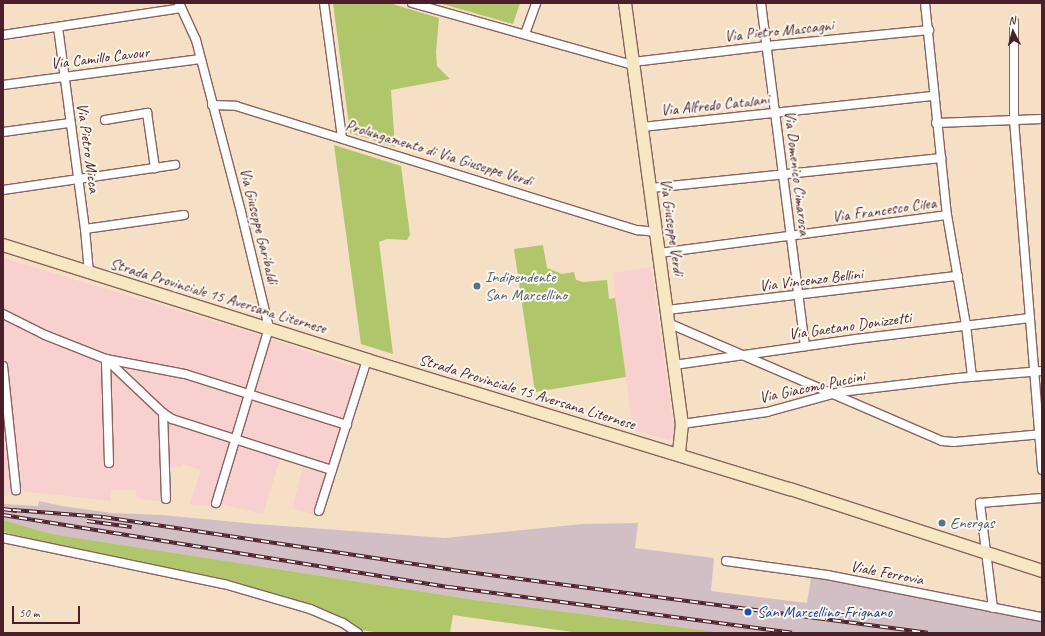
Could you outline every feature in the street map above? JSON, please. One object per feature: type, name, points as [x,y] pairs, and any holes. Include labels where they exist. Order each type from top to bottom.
[{"type":"main road","name":"Via Giuseppe Verdi","points":[[625,3],[682,424],[679,455]]},
{"type":"main road","name":"Strada Provinciale 15 Aversana Liternese","points":[[3,245],[367,360],[679,455],[1042,571]]},
{"type":"street","points":[[324,3],[342,138]]},
{"type":"street","points":[[412,3],[633,64]]},
{"type":"street","points":[[525,34],[536,3]]},
{"type":"street","name":"Via Domenico Cimarosa","points":[[761,3],[806,346]]},
{"type":"street","points":[[925,3],[929,30],[936,123],[947,215],[966,325],[972,377]]},
{"type":"street","points":[[3,35],[58,27],[180,5]]},
{"type":"street","name":"Via Giuseppe Garibaldi","points":[[180,5],[196,40],[266,311],[269,328],[216,503]]},
{"type":"street","points":[[1014,22],[1014,120],[1030,318],[1038,371],[1042,470]]},
{"type":"street","name":"Via Pietro Micca","points":[[58,27],[85,229],[89,273]]},
{"type":"street","name":"Via Pietro Mascagni","points":[[633,64],[767,46],[929,30]]},
{"type":"street","name":"Via Camillo Cavour","points":[[3,85],[200,59]]},
{"type":"street","name":"Via Alfredo Catalani","points":[[642,127],[934,96]]},
{"type":"street","name":"Prolungamento di Via Giuseppe Verdi","points":[[212,105],[236,106],[637,230],[656,232]]},
{"type":"street","points":[[105,120],[147,114],[155,168]]},
{"type":"street","points":[[936,123],[1042,119]]},
{"type":"street","points":[[3,132],[70,123]]},
{"type":"street","points":[[651,188],[941,158]]},
{"type":"street","points":[[3,190],[175,165]]},
{"type":"street","points":[[85,229],[184,215]]},
{"type":"street","name":"Via Francesco Cilea","points":[[659,253],[947,215]]},
{"type":"street","name":"Via Vincenzo Bellini","points":[[667,310],[799,296],[958,276]]},
{"type":"street","points":[[3,314],[45,335],[106,359],[185,374],[347,425]]},
{"type":"street","name":"Via Gaetano Donizzetti","points":[[674,365],[806,346],[1030,318]]},
{"type":"street","points":[[668,323],[942,441],[974,441],[1040,434]]},
{"type":"street","points":[[106,359],[163,413],[172,419],[332,470]]},
{"type":"street","points":[[106,359],[109,463]]},
{"type":"street","points":[[319,511],[367,360]]},
{"type":"street","points":[[3,366],[16,490]]},
{"type":"street","name":"Via Giacomo Puccini","points":[[682,424],[767,412],[831,394],[972,377],[1038,371]]},
{"type":"street","points":[[163,413],[166,499]]},
{"type":"street","points":[[993,608],[980,503],[1042,498]]},
{"type":"street","points":[[3,538],[224,584],[310,609],[343,623],[358,633]]},
{"type":"street","name":"Viale Ferrovia","points":[[726,561],[827,575],[1042,618]]},
{"type":"shaded area","points":[[3,258],[259,335],[360,369],[316,515],[292,508],[303,467],[280,459],[263,514],[219,504],[217,507],[190,504],[201,470],[182,464],[182,467],[169,468],[170,503],[137,498],[135,490],[111,490],[111,501],[21,491],[9,492],[8,496],[3,496]]},
{"type":"shaded area","points":[[651,267],[673,422],[674,433],[670,440],[633,430],[615,298],[613,273]]},
{"type":"shaded area","points":[[39,501],[62,506],[112,513],[162,515],[257,524],[445,538],[582,524],[638,523],[635,548],[714,558],[711,591],[807,603],[811,577],[1042,620],[1042,633],[725,633],[476,600],[50,534],[3,520],[3,504],[38,506]]},
{"type":"green space","points":[[333,3],[389,3],[439,18],[436,52],[437,66],[450,79],[391,90],[395,147],[350,133]]},
{"type":"green space","points":[[439,3],[520,3],[513,24]]},
{"type":"green space","points":[[334,145],[401,166],[410,235],[407,240],[387,239],[379,242],[393,354],[361,344]]},
{"type":"green space","points":[[543,245],[547,268],[562,274],[574,272],[576,280],[583,282],[607,280],[609,299],[615,298],[626,377],[535,392],[514,249]]},
{"type":"green space","points":[[3,520],[51,534],[476,600],[725,633],[579,633],[453,615],[450,633],[381,633],[361,630],[335,614],[225,579],[3,532]]},
{"type":"railway","points":[[3,509],[17,511]]},
{"type":"railway","points":[[13,510],[103,517],[452,570],[928,633]]},
{"type":"railway","points":[[3,515],[449,587],[792,633]]},
{"type":"railway","points":[[87,521],[132,527]]},
{"type":"place","name":"Indipendente San Marcellino","points":[[477,286]]},
{"type":"place","name":"Energas","points":[[942,523]]},
{"type":"place","name":"San Marcellino-Frignano","points":[[748,612]]}]
